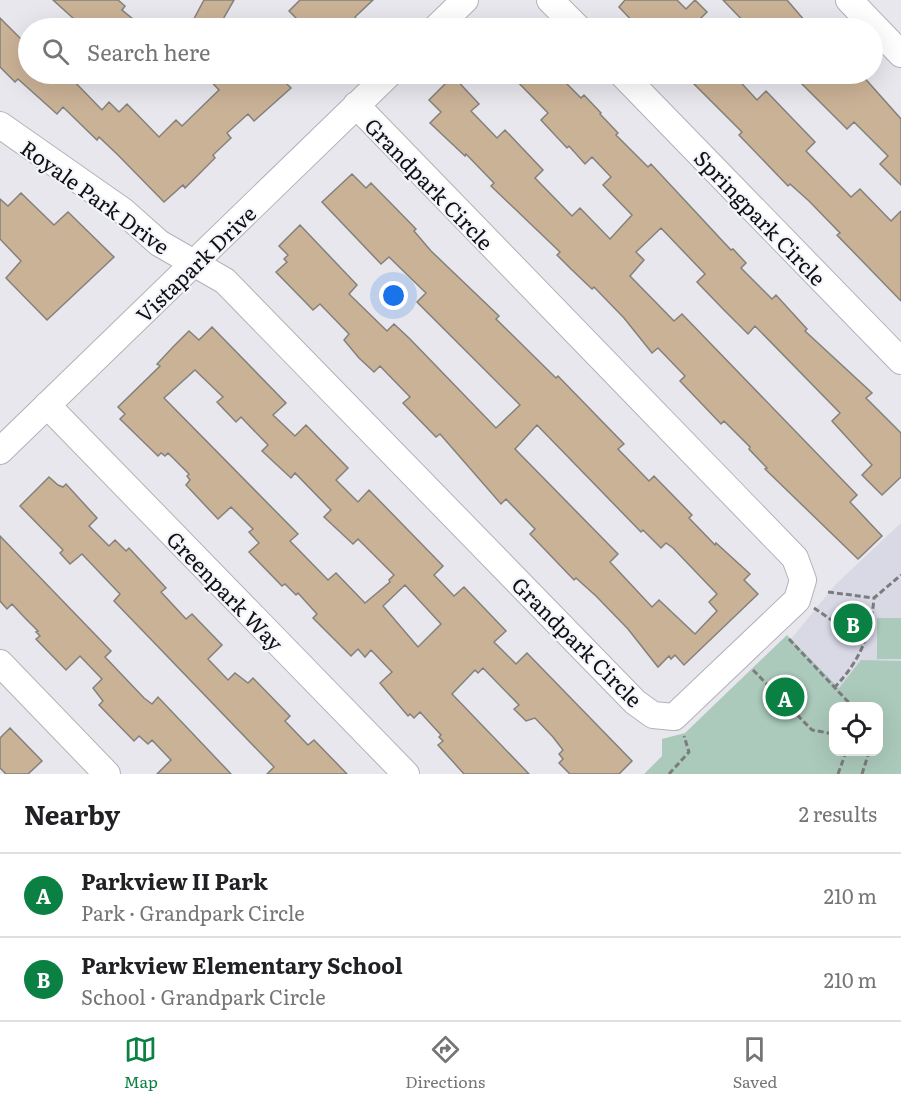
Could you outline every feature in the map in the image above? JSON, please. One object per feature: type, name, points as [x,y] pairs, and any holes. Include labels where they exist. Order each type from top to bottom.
[{"type":"street","points":[[446,18],[465,0]]},
{"type":"street","points":[[550,0],[568,18]]},
{"type":"street","points":[[849,0],[866,18]]},
{"type":"street","points":[[883,35],[901,54]]},
{"type":"street","name":"Vistapark Drive","points":[[0,451],[378,84]]},
{"type":"street","name":"Springpark Circle","points":[[632,84],[901,361]]},
{"type":"street","name":"Grandpark Circle","points":[[195,264],[225,281],[635,702],[653,716],[674,717],[797,600],[803,580],[795,558],[356,105]]},
{"type":"street","name":"Royale Park Drive","points":[[0,125],[123,211],[159,243],[195,264]]},
{"type":"street","name":"Greenpark Way","points":[[47,405],[406,774]]},
{"type":"street","points":[[1,666],[107,774]]},
{"type":"path","points":[[834,688],[859,657],[870,629],[874,598],[901,575]]},
{"type":"path","points":[[828,592],[874,598]]},
{"type":"path","points":[[813,607],[836,623],[870,629]]},
{"type":"path","points":[[789,639],[848,702]]},
{"type":"path","points":[[740,655],[812,730],[829,733]]},
{"type":"path","points":[[669,774],[689,752],[683,735]]},
{"type":"path","points":[[838,774],[847,756]]},
{"type":"path","points":[[862,774],[868,756]]},
{"type":"shaded area","points":[[901,523],[901,748],[883,715],[883,702],[869,702],[839,688],[791,639],[836,584]]},
{"type":"green space","points":[[877,618],[901,618],[901,659],[877,659]]},
{"type":"green space","points":[[787,635],[839,688],[861,660],[901,661],[901,774],[644,774],[662,756],[662,739],[685,733]]},
{"type":"building","points":[[53,0],[118,0],[125,6],[122,10],[132,18],[73,18]]},
{"type":"building","points":[[204,0],[234,0],[224,18],[194,18]]},
{"type":"building","points":[[300,0],[373,0],[356,18],[296,18],[289,11]]},
{"type":"building","points":[[625,0],[677,0],[686,9],[695,0],[707,12],[701,18],[629,18],[619,7]]},
{"type":"building","points":[[723,0],[787,0],[802,18],[740,18]]},
{"type":"building","points":[[0,18],[18,36],[18,79],[15,82],[0,67]]},
{"type":"building","points":[[24,84],[77,84],[102,110],[109,102],[119,112],[127,104],[159,137],[176,120],[182,126],[219,90],[213,84],[287,84],[291,88],[254,121],[248,114],[227,133],[231,138],[213,155],[215,158],[185,188],[183,185],[164,202],[99,137],[97,140],[63,107],[57,114]]},
{"type":"building","points":[[445,84],[460,84],[479,104],[471,111],[497,138],[505,130],[543,170],[535,178],[572,216],[580,208],[610,239],[632,215],[603,185],[611,177],[592,157],[585,164],[541,120],[548,113],[520,84],[567,84],[581,98],[584,95],[618,133],[616,135],[648,167],[651,164],[731,250],[733,249],[746,263],[741,268],[772,299],[776,295],[807,329],[805,331],[872,393],[866,398],[901,433],[901,477],[882,495],[862,475],[872,465],[832,421],[840,413],[755,326],[748,334],[723,309],[697,282],[705,274],[661,228],[636,252],[644,260],[630,276],[674,321],[682,314],[857,495],[850,502],[882,536],[858,559],[765,469],[767,468],[749,449],[750,447],[724,421],[721,424],[680,381],[685,376],[658,348],[652,353],[624,318],[594,287],[592,289],[571,269],[557,255],[560,252],[491,186],[494,183],[466,154],[465,156],[430,123],[441,112],[429,100]]},
{"type":"building","points":[[694,84],[742,84],[757,100],[766,91],[815,142],[806,151],[851,197],[860,189],[891,221],[901,211],[901,301],[837,235],[840,233],[809,201],[790,184],[788,186],[739,135],[742,132]]},
{"type":"building","points":[[802,84],[870,84],[901,119],[901,185],[880,164],[888,156],[854,122],[847,129]]},
{"type":"building","points":[[352,174],[366,188],[371,183],[416,229],[414,231],[431,251],[499,316],[496,319],[556,378],[558,376],[624,444],[618,449],[649,481],[654,476],[692,515],[689,518],[715,545],[716,543],[750,574],[744,580],[758,594],[684,665],[675,655],[671,659],[669,656],[658,667],[628,629],[596,596],[576,578],[574,580],[530,534],[535,529],[506,499],[501,504],[440,434],[436,437],[403,403],[410,397],[380,366],[374,372],[359,358],[344,340],[349,334],[320,304],[313,310],[276,272],[287,262],[284,259],[288,255],[279,246],[300,225],[357,285],[349,294],[387,331],[394,324],[496,428],[520,405],[417,302],[426,293],[389,257],[381,264],[322,202]],"holes":[[[537,425],[641,532],[643,530],[661,548],[666,543],[673,548],[717,594],[709,602],[717,611],[695,634],[659,600],[652,607],[610,562],[618,554],[515,449]]]},
{"type":"building","points":[[21,193],[54,225],[68,212],[114,257],[47,320],[6,278],[21,261],[0,239],[0,199],[8,206]]},
{"type":"building","points":[[212,327],[286,403],[273,415],[295,436],[306,425],[348,468],[336,480],[358,502],[369,490],[443,566],[434,575],[454,596],[464,587],[506,631],[494,642],[516,664],[527,653],[632,761],[619,774],[570,774],[559,763],[563,759],[559,754],[563,750],[553,737],[535,718],[526,721],[514,709],[519,705],[483,668],[478,673],[475,670],[452,694],[529,774],[464,774],[438,745],[443,741],[439,737],[441,735],[420,712],[414,718],[410,714],[408,716],[380,683],[392,672],[371,650],[365,657],[358,649],[351,656],[313,618],[317,614],[298,593],[296,595],[285,584],[282,586],[249,552],[259,543],[249,532],[253,529],[231,507],[218,519],[186,485],[190,480],[187,476],[189,474],[168,453],[165,456],[161,453],[158,456],[120,419],[125,414],[118,407],[160,366],[157,364],[189,331],[199,340]],"holes":[[[195,370],[223,397],[217,402],[236,422],[241,417],[268,445],[262,451],[291,478],[295,473],[331,510],[324,517],[353,544],[358,539],[394,575],[389,580],[390,582],[365,603],[336,573],[328,580],[290,541],[298,534],[164,398]],[[405,585],[441,624],[418,647],[383,606]]]},
{"type":"building","points":[[49,477],[58,485],[63,487],[66,484],[97,518],[89,526],[109,546],[115,540],[126,551],[129,548],[166,588],[161,592],[186,619],[192,614],[222,645],[208,659],[228,680],[235,673],[248,683],[253,678],[290,716],[285,721],[308,745],[314,740],[347,774],[267,774],[274,767],[114,601],[120,594],[82,554],[70,564],[60,553],[63,550],[20,506]]},
{"type":"building","points":[[0,536],[111,651],[105,657],[144,698],[152,704],[158,697],[231,774],[157,774],[171,760],[152,740],[148,744],[139,736],[134,741],[99,705],[103,701],[93,688],[102,679],[80,656],[66,670],[36,639],[40,636],[36,632],[38,631],[12,604],[7,609],[0,601]]},
{"type":"building","points":[[10,728],[42,761],[28,774],[6,774],[0,768],[0,738]]},
{"type":"place","name":"Parkview Elementary School","points":[[853,623]]},
{"type":"place","name":"Parkview II Park","points":[[785,697]]}]
